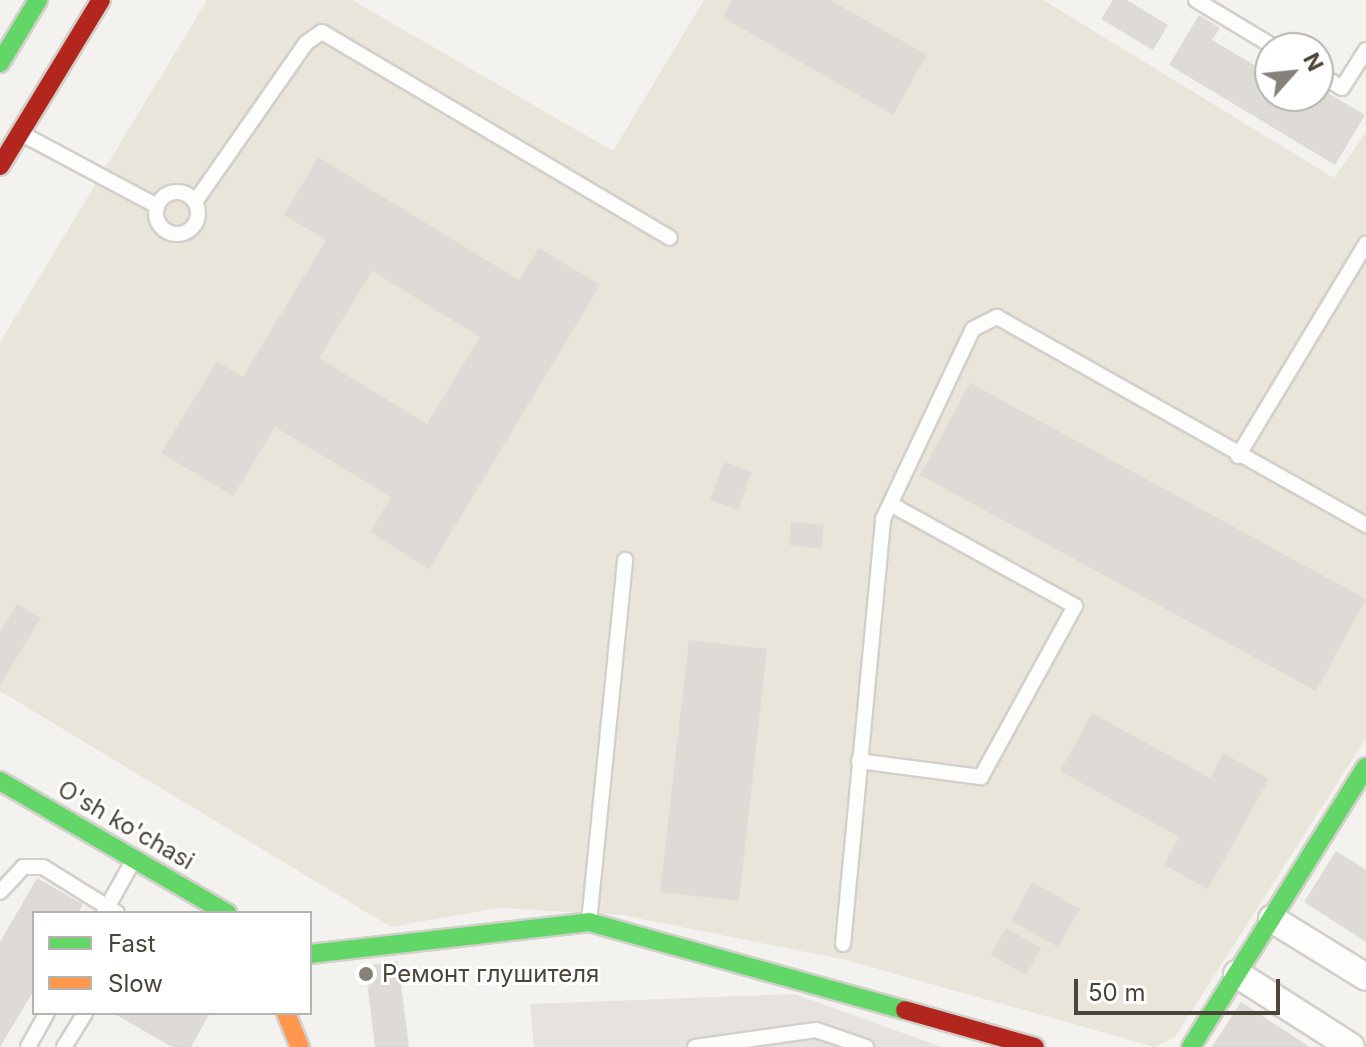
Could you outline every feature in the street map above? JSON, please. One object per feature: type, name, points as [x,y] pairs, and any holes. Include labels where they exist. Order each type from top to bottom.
[{"type":"street","points":[[0,63],[38,0]]},
{"type":"street","points":[[0,166],[101,0]]},
{"type":"street","name":"O'sh ko'chasi","points":[[0,781],[224,911]]},
{"type":"street","points":[[1191,1047],[1362,783]]},
{"type":"street","points":[[1272,919],[1366,977]]},
{"type":"street","points":[[312,954],[589,922],[1035,1047]]},
{"type":"street","points":[[1237,974],[1351,1047]]},
{"type":"street","points":[[287,1015],[300,1047]]},
{"type":"lane","points":[[1196,0],[1254,35]]},
{"type":"lane","points":[[20,133],[157,206],[162,227],[181,234],[197,221],[195,202],[306,43],[322,32],[670,238]]},
{"type":"lane","points":[[1334,83],[1342,88],[1366,50]]},
{"type":"lane","points":[[157,206],[172,193],[195,202]]},
{"type":"lane","points":[[1238,456],[1366,244]]},
{"type":"lane","points":[[843,944],[883,519],[973,329],[997,317],[1238,456],[1366,525]]},
{"type":"lane","points":[[859,761],[981,777],[1075,606],[890,504]]},
{"type":"lane","points":[[589,922],[625,560]]},
{"type":"lane","points":[[0,892],[23,867],[43,867],[110,911],[135,859]]},
{"type":"lane","points":[[28,1047],[46,1015]]},
{"type":"lane","points":[[64,1047],[84,1015]]},
{"type":"lane","points":[[695,1047],[816,1030],[866,1047]]},
{"type":"shaded area","points":[[207,0],[352,0],[613,151],[704,0],[1043,0],[1334,178],[1366,132],[1366,738],[1175,1037],[1155,1047],[846,960],[622,915],[499,908],[391,927],[0,691],[0,342]]},
{"type":"shaded area","points":[[794,994],[942,1047],[534,1047],[530,1004]]},
{"type":"building","points":[[732,0],[830,0],[927,55],[893,115],[722,17]]},
{"type":"building","points":[[1113,0],[1127,0],[1168,25],[1153,50],[1101,19]]},
{"type":"building","points":[[1199,15],[1220,28],[1212,40],[1254,65],[1254,112],[1334,112],[1334,97],[1365,115],[1335,165],[1169,65]]},
{"type":"building","points":[[318,157],[519,280],[539,248],[600,285],[429,569],[370,532],[391,497],[275,427],[233,496],[161,453],[217,361],[243,377],[326,240],[284,215]],"holes":[[[372,271],[480,337],[427,424],[319,358]]]},
{"type":"building","points":[[970,383],[1366,599],[1316,691],[920,475]]},
{"type":"building","points":[[724,462],[752,472],[738,510],[710,500]]},
{"type":"building","points":[[791,522],[824,525],[821,549],[789,545]]},
{"type":"building","points":[[17,604],[41,618],[0,685],[0,633]]},
{"type":"building","points":[[689,640],[767,649],[739,901],[660,892]]},
{"type":"building","points":[[1092,713],[1210,778],[1223,753],[1269,779],[1208,889],[1164,865],[1179,837],[1060,771]]},
{"type":"building","points":[[1336,851],[1366,870],[1366,942],[1304,902]]},
{"type":"building","points":[[37,878],[83,904],[79,911],[32,911],[32,993],[0,1047],[0,942]]},
{"type":"building","points":[[1032,882],[1080,909],[1058,947],[1011,921]]},
{"type":"building","points":[[1006,928],[1041,948],[1026,975],[991,955]]},
{"type":"building","points":[[398,961],[409,1047],[375,1047],[365,966]]},
{"type":"building","points":[[1241,1002],[1310,1047],[1212,1047]]},
{"type":"building","points":[[116,1015],[209,1015],[191,1047],[172,1047]]},
{"type":"traffic: fast","points":[[0,63],[38,0]]},
{"type":"traffic: fast","points":[[1191,1047],[1366,767]]},
{"type":"traffic: fast","points":[[0,781],[224,911]]},
{"type":"traffic: fast","points":[[312,954],[589,922],[905,1010]]},
{"type":"traffic: slow","points":[[287,1015],[300,1047]]},
{"type":"traffic: jam","points":[[0,166],[101,0]]},
{"type":"traffic: jam","points":[[905,1010],[1035,1047]]},
{"type":"place","name":"Ремонт глушителя","points":[[366,974]]}]
